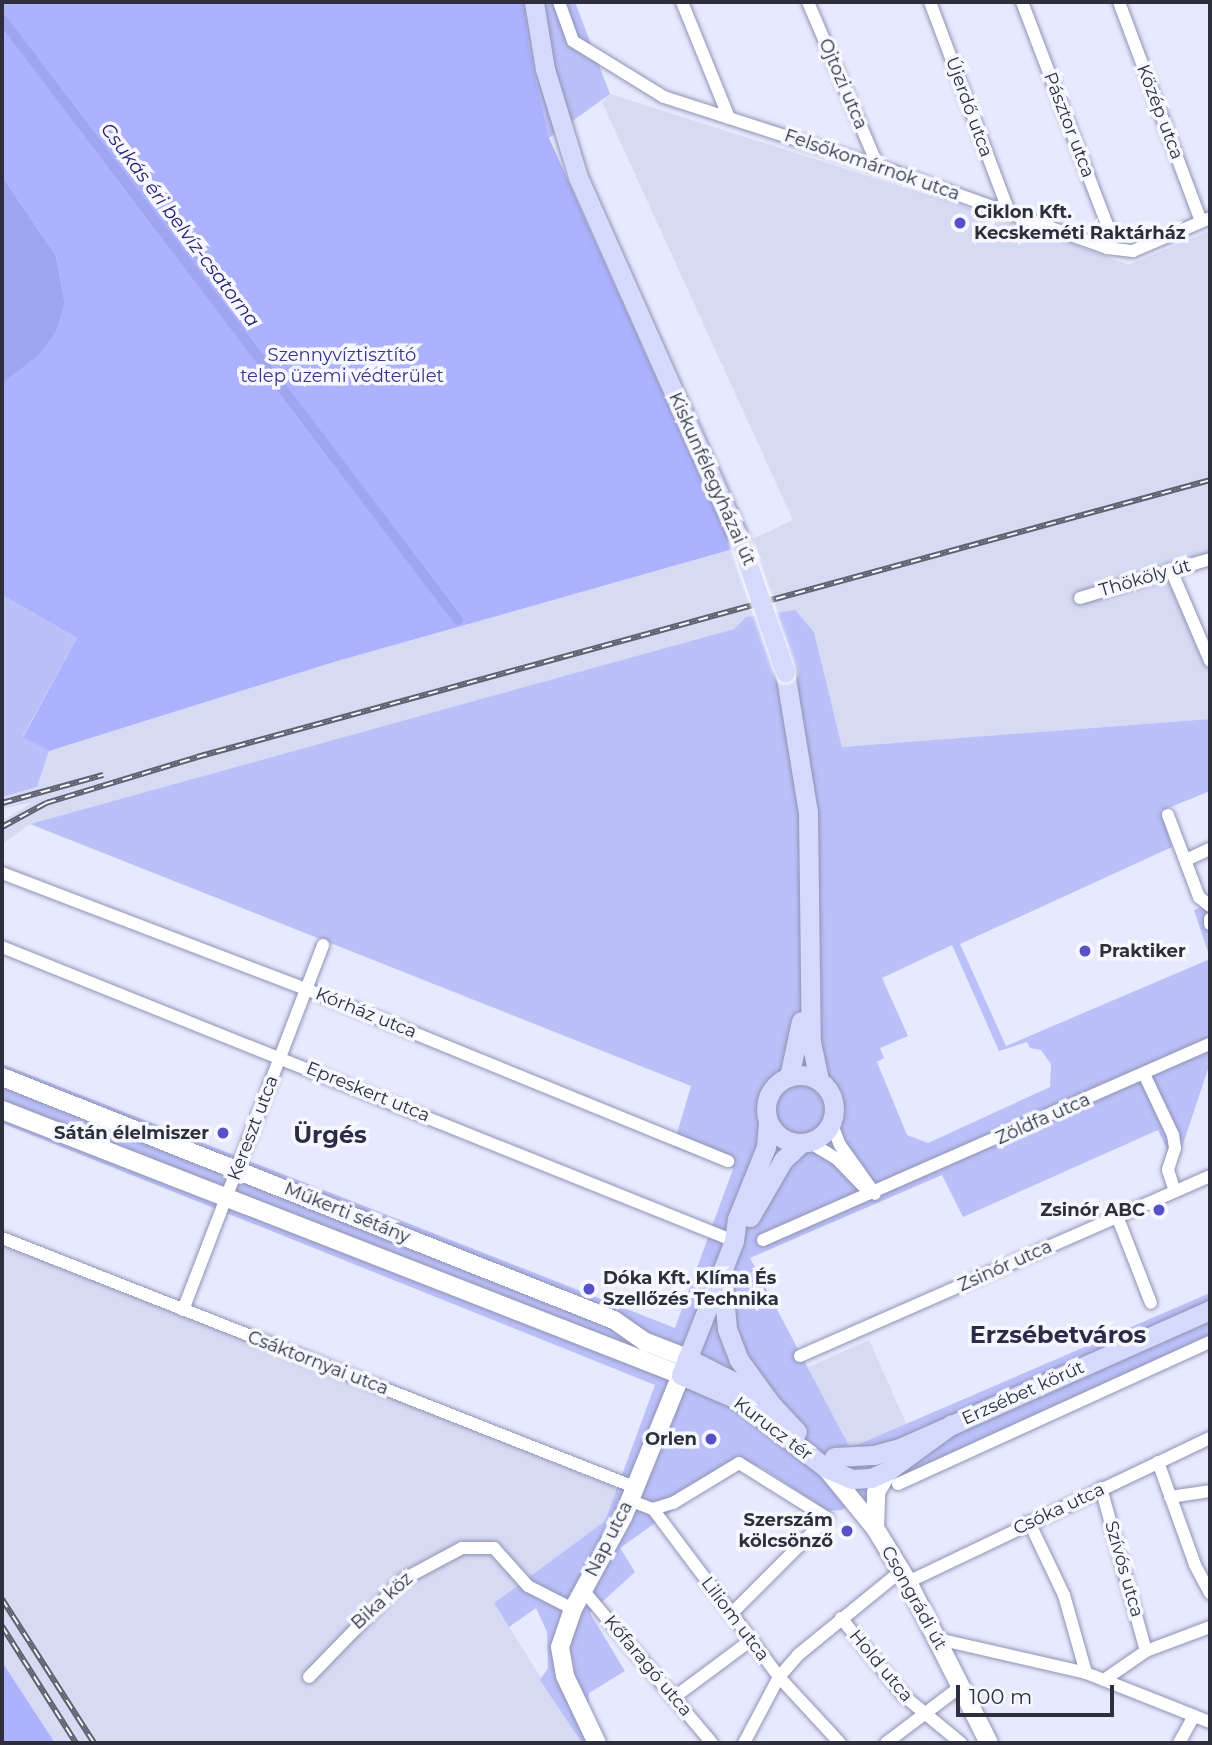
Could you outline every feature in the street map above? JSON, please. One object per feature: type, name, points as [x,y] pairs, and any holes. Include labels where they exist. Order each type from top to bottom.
[{"type":"main road","name":"Kiskunfélegyházai út","points":[[534,2],[545,69],[578,177],[740,541],[785,672],[808,812],[808,975],[812,1062],[819,1081]]},
{"type":"main road","name":"Kiskunfélegyházai út","points":[[789,1077],[808,975]]},
{"type":"main road","points":[[734,1241],[737,1219],[766,1147],[768,1097],[789,1077],[804,1076],[819,1081],[832,1100],[831,1122],[783,1160],[734,1241],[684,1367],[744,1383],[771,1404]]},
{"type":"main road","points":[[768,1124],[781,1138],[805,1143]]},
{"type":"main road","points":[[722,1271],[733,1344],[746,1372],[771,1404]]},
{"type":"main road","name":"Erzsébet körút","points":[[830,1462],[900,1448],[1210,1310]]},
{"type":"main road","name":"Kurucz tér","points":[[684,1367],[739,1400],[830,1462],[861,1479]]},
{"type":"main road","name":"Kurucz tér","points":[[771,1404],[830,1462]]},
{"type":"main road","name":"Erzsébet körút","points":[[861,1479],[894,1477],[952,1424]]},
{"type":"main road","points":[[861,1479],[900,1448]]},
{"type":"street","name":"Felsőkomárnok utca","points":[[559,2],[573,41],[592,56],[664,97],[878,166],[1107,248],[1133,251],[1206,219]]},
{"type":"street","points":[[682,2],[729,118]]},
{"type":"street","name":"Ojtozi utca","points":[[808,2],[878,166]]},
{"type":"street","name":"Újerdő utca","points":[[930,2],[1009,212]]},
{"type":"street","name":"Pásztor utca","points":[[1022,2],[1109,230],[1107,248]]},
{"type":"street","name":"Közép utca","points":[[1119,2],[1206,219]]},
{"type":"street","name":"Thököly út","points":[[1080,598],[1210,559]]},
{"type":"street","points":[[1171,570],[1210,661]]},
{"type":"street","points":[[1168,815],[1199,897],[1210,906]]},
{"type":"street","points":[[1186,860],[1210,849]]},
{"type":"street","name":"Kórház utca","points":[[2,873],[306,989],[728,1161]]},
{"type":"street","points":[[1210,919],[1210,924]]},
{"type":"street","name":"Kereszt utca","points":[[183,1310],[323,945]]},
{"type":"street","name":"Epreskert utca","points":[[2,947],[280,1056],[734,1241]]},
{"type":"street","name":"Zöldfa utca","points":[[763,1240],[875,1194],[1210,1044]]},
{"type":"street","points":[[1144,1074],[1173,1135],[1175,1148],[1168,1170],[1175,1191]]},
{"type":"street","name":"Műkerti sétány","points":[[2,1077],[614,1320],[684,1367]]},
{"type":"street","name":"Műkerti sétány","points":[[2,1110],[226,1199],[684,1367]]},
{"type":"street","points":[[831,1122],[840,1145],[875,1194]]},
{"type":"street","points":[[805,1143],[837,1159],[875,1194]]},
{"type":"street","name":"Zsinór utca","points":[[800,1356],[1210,1176]]},
{"type":"street","points":[[1117,1216],[1152,1303]]},
{"type":"street","name":"Csáktornyai utca","points":[[2,1238],[631,1493]]},
{"type":"street","points":[[894,1477],[1210,1342]]},
{"type":"street","points":[[684,1367],[631,1493],[653,1509],[673,1503],[739,1463],[827,1518],[731,1614]]},
{"type":"street","name":"Csóka utca","points":[[744,1743],[779,1677],[841,1618],[905,1577],[1210,1438]]},
{"type":"street","name":"Csongrádi út","points":[[830,1462],[905,1577],[989,1743]]},
{"type":"street","points":[[1158,1462],[1210,1593]]},
{"type":"street","name":"Csongrádi út","points":[[875,1528],[876,1492],[894,1477]]},
{"type":"street","name":"Csongrádi út","points":[[861,1479],[875,1528]]},
{"type":"street","name":"Szívós utca","points":[[1101,1489],[1146,1651]]},
{"type":"street","points":[[1170,1497],[1210,1491]]},
{"type":"street","name":"Nap utca","points":[[597,1743],[562,1667],[560,1647],[573,1609],[631,1493]]},
{"type":"street","name":"Liliom utca","points":[[653,1509],[779,1677],[841,1743]]},
{"type":"street","points":[[1029,1522],[1063,1595],[1086,1673]]},
{"type":"street","name":"Bika köz","points":[[309,1677],[388,1591],[429,1562],[462,1548],[494,1548],[528,1586],[573,1609]]},
{"type":"street","name":"Kőfaragó utca","points":[[583,1590],[676,1696],[712,1743]]},
{"type":"street","name":"Hold utca","points":[[841,1618],[922,1713],[961,1743]]},
{"type":"street","points":[[1104,1680],[1146,1651],[1210,1627]]},
{"type":"street","points":[[938,1639],[1086,1673],[1210,1722]]},
{"type":"street","points":[[676,1696],[751,1640]]},
{"type":"street","points":[[886,1743],[922,1713],[960,1687]]},
{"type":"street","points":[[1180,1743],[1194,1716]]},
{"type":"shaded area","points":[[524,2],[575,2],[610,94],[549,138],[529,48]]},
{"type":"shaded area","points":[[610,94],[1028,227],[1128,265],[1210,231],[1210,554],[1171,567],[1210,671],[1210,719],[842,747],[814,632],[794,610],[746,617],[734,629],[30,824],[2,844],[2,821],[33,802],[2,809],[2,797],[37,787],[49,751],[334,662],[732,549],[793,520],[602,102]]},
{"type":"shaded area","points":[[2,176],[56,256],[65,304],[57,330],[40,354],[2,383]]},
{"type":"shaded area","points":[[2,595],[77,638],[23,736],[49,751],[37,787],[2,797]]},
{"type":"shaded area","points":[[795,610],[814,632],[842,747],[1210,719],[1210,791],[1161,811],[1172,847],[960,944],[1006,1046],[1210,959],[1210,1063],[1181,1150],[1168,1152],[1158,1130],[963,1217],[942,1175],[750,1258],[850,1448],[1210,1293],[1210,1345],[841,1510],[828,1511],[759,1466],[737,1465],[620,1548],[635,1572],[590,1613],[625,1671],[589,1693],[587,1743],[582,1743],[540,1680],[548,1668],[547,1632],[536,1608],[509,1627],[494,1603],[605,1521],[655,1385],[2,1123],[2,1064],[675,1328],[733,1169],[673,1147],[691,1086],[30,824],[734,629],[746,617]],"holes":[[[952,945],[999,1051],[1027,1042],[1030,1048],[1041,1050],[1051,1064],[1050,1087],[928,1143],[907,1135],[877,1062],[884,1058],[880,1048],[908,1036],[882,978]]]},
{"type":"shaded area","points":[[1210,903],[1210,958],[1194,910]]},
{"type":"shaded area","points":[[2,1239],[619,1489],[605,1521],[494,1603],[582,1743],[55,1743],[2,1662]]},
{"type":"shaded area","points":[[869,1340],[906,1424],[844,1452],[807,1368]]},
{"type":"green space","name":"Szennyvíztisztító telep üzemi védterület","points":[[2,2],[524,2],[529,48],[549,138],[733,549],[334,662],[49,751],[23,737],[77,638],[2,595],[2,383],[57,330],[65,304],[56,256],[2,176]]},
{"type":"green space","points":[[2,1662],[55,1743],[2,1743]]},
{"type":"waterway","name":"Csukás éri belvíz-csatorna","points":[[2,19],[458,620]]},
{"type":"railway","points":[[2,827],[46,803],[197,757],[1210,480]]},
{"type":"railway","points":[[2,803],[103,775]]},
{"type":"railway","points":[[2,1599],[94,1743]]},
{"type":"railway","points":[[2,1626],[76,1743]]},
{"type":"place","name":"Ciklon Kft. Kecskeméti Raktárház","points":[[960,223]]},
{"type":"place","name":"Praktiker","points":[[1085,951]]},
{"type":"place","name":"Sátán élelmiszer","points":[[223,1133]]},
{"type":"place","name":"Zsinór ABC","points":[[1159,1210]]},
{"type":"place","name":"Dóka Kft. Klíma És Szellőzés Technika","points":[[589,1289]]},
{"type":"place","name":"Orlen","points":[[711,1439]]},
{"type":"place","name":"Szerszám kölcsönző","points":[[847,1531]]},
{"type":"district","name":"Ürgés","points":[[330,1135]]},
{"type":"district","name":"Erzsébetváros","points":[[1058,1335]]}]
